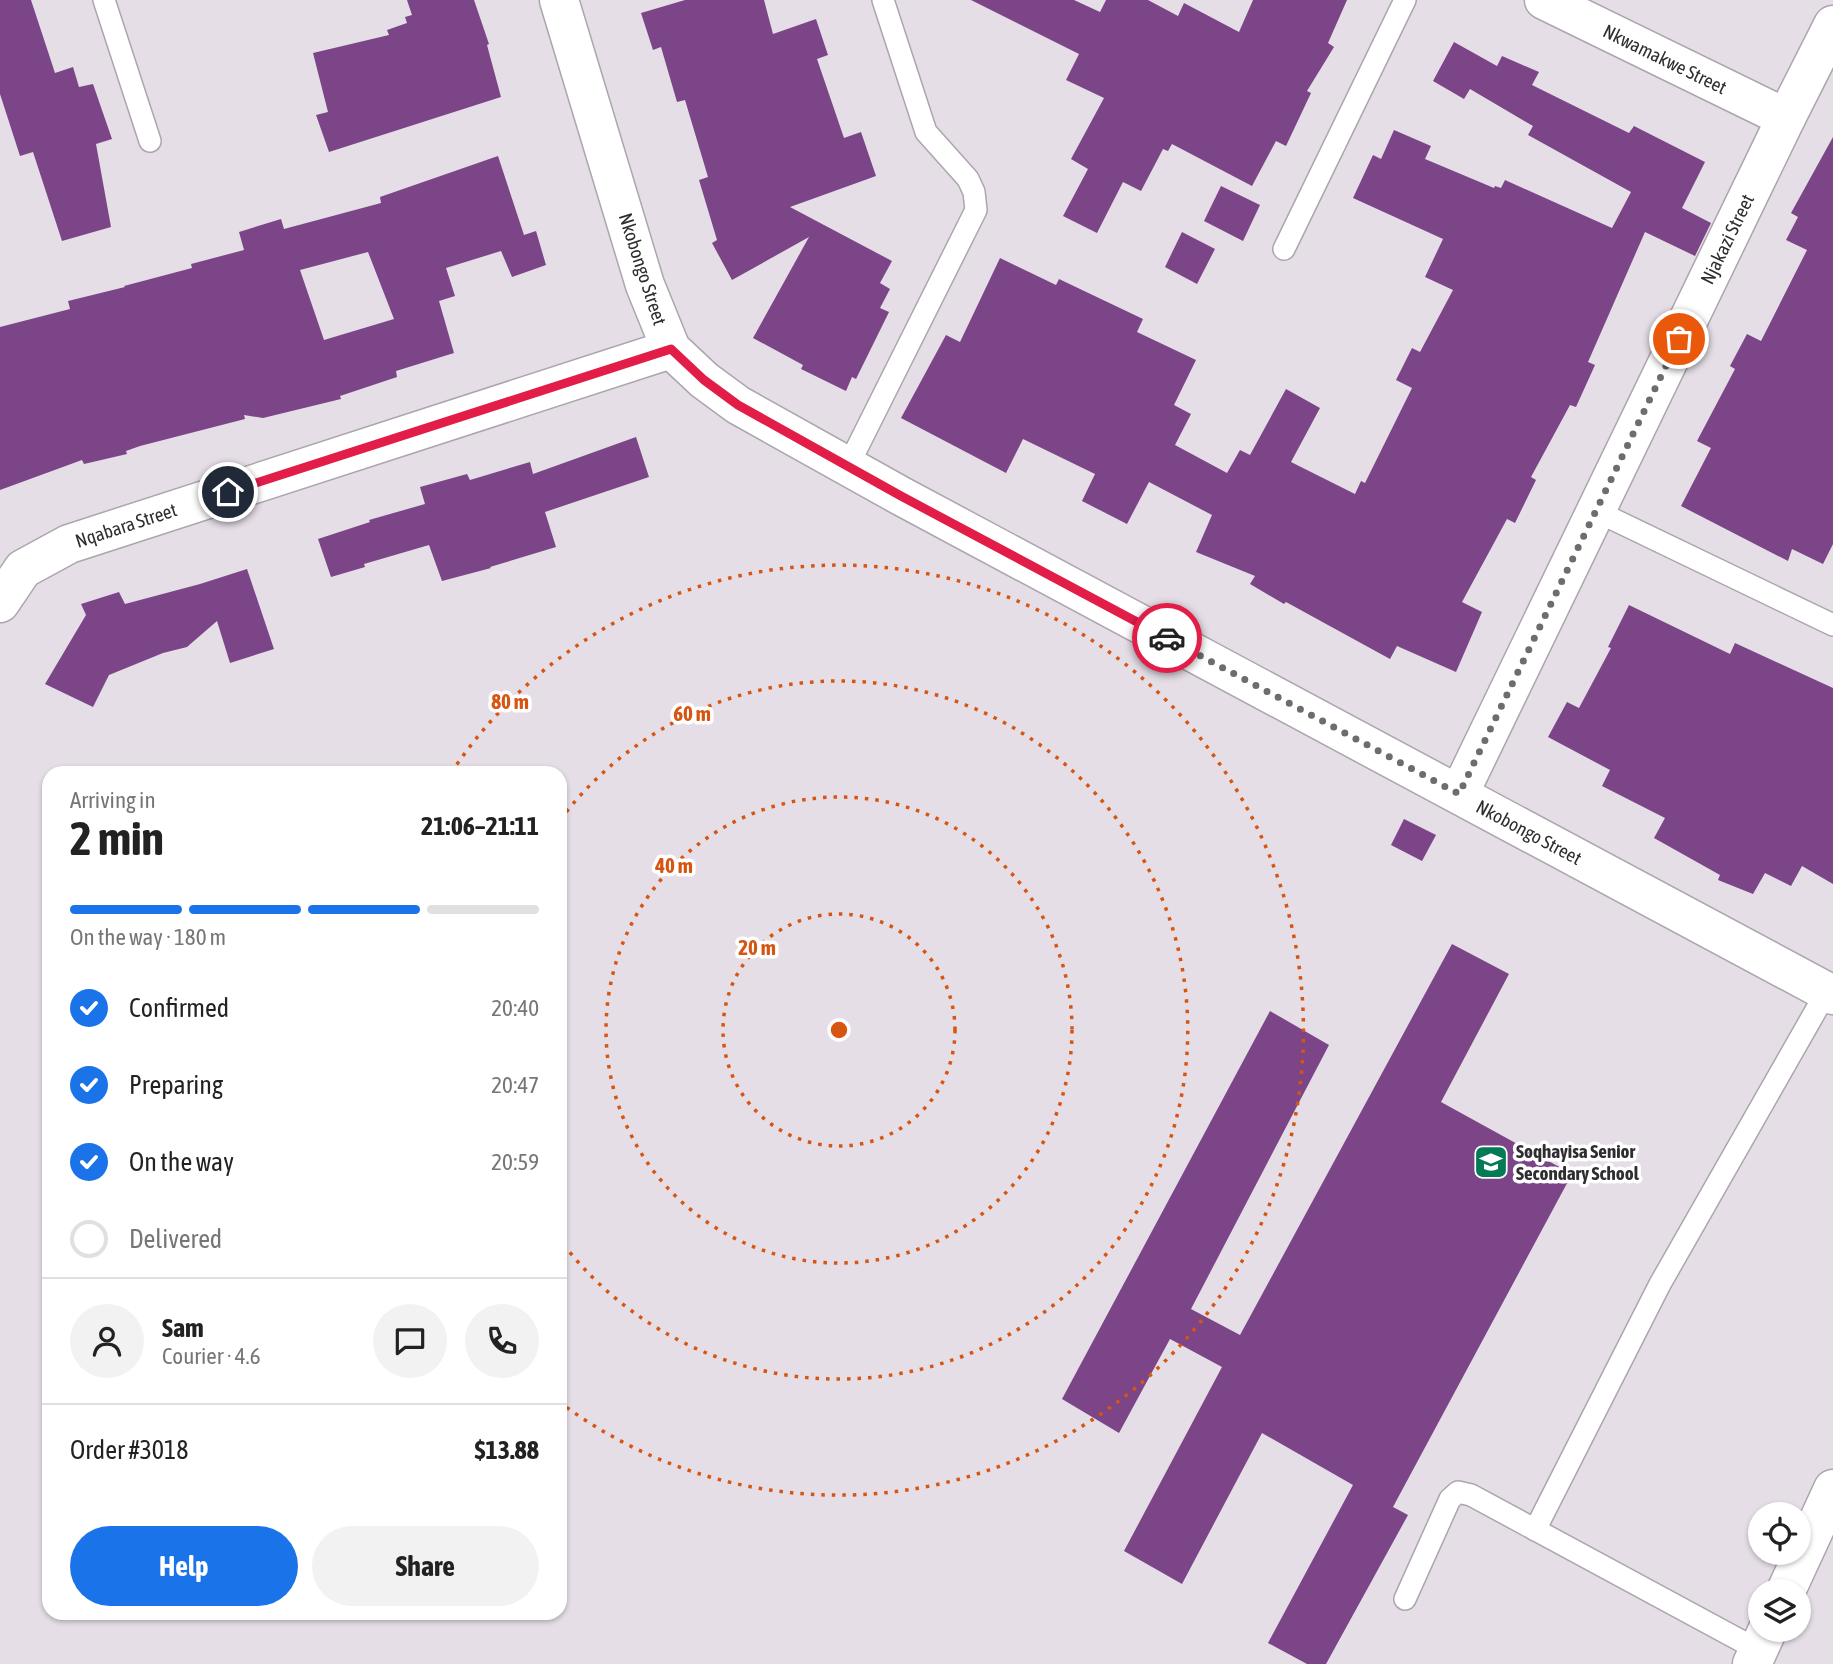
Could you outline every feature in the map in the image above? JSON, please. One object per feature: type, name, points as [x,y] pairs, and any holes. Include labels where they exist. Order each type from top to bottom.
[{"type":"street","name":"Nkobongo Street","points":[[559,0],[645,285],[671,349],[704,380],[738,405],[913,503],[1830,993]]},
{"type":"street","name":"Nkwamakwe Street","points":[[1545,0],[1786,118]]},
{"type":"street","name":"Njakazi Street","points":[[1459,794],[1786,118],[1823,70],[1833,25]]},
{"type":"street","name":"Nqabara Street","points":[[0,603],[23,569],[69,544],[671,349]]},
{"type":"street","points":[[1792,1579],[1833,1489]]},
{"type":"lane","points":[[104,0],[150,141]]},
{"type":"lane","points":[[848,466],[976,210],[974,192],[968,179],[926,132],[883,0]]},
{"type":"lane","points":[[1284,249],[1405,0]]},
{"type":"lane","points":[[1596,511],[1833,625]]},
{"type":"lane","points":[[1535,1530],[1661,1284],[1830,993]]},
{"type":"lane","points":[[1405,1599],[1450,1499],[1458,1492],[1471,1495],[1759,1648]]},
{"type":"building","points":[[0,0],[31,0],[55,73],[73,67],[79,87],[93,84],[112,139],[96,144],[111,227],[62,241],[33,152],[20,156],[0,94]]},
{"type":"building","points":[[407,0],[474,0],[489,44],[487,45],[501,97],[329,152],[316,115],[328,112],[313,53],[389,35],[387,30],[407,23],[405,17],[412,15]]},
{"type":"building","points":[[685,0],[764,0],[773,34],[816,19],[828,55],[817,59],[844,138],[861,132],[876,176],[790,207],[892,261],[880,283],[890,289],[880,308],[889,312],[856,379],[852,377],[846,391],[801,369],[803,365],[753,338],[809,237],[732,280],[712,243],[717,240],[699,180],[708,177],[685,100],[677,102],[661,47],[653,50],[641,13]]},
{"type":"building","points":[[971,0],[1074,0],[1100,12],[1106,0],[1148,0],[1178,16],[1184,3],[1239,32],[1253,0],[1347,0],[1328,43],[1334,47],[1307,91],[1311,93],[1286,146],[1276,141],[1252,186],[1172,144],[1168,151],[1163,149],[1141,191],[1123,182],[1097,233],[1063,216],[1088,169],[1071,159],[1104,98],[1066,80],[1079,54]]},
{"type":"building","points":[[1454,42],[1497,66],[1502,56],[1539,72],[1532,85],[1629,133],[1634,126],[1705,162],[1682,208],[1711,223],[1695,256],[1645,232],[1588,362],[1595,365],[1576,407],[1570,405],[1531,477],[1536,480],[1515,523],[1507,519],[1462,602],[1482,612],[1456,672],[1397,646],[1390,659],[1250,584],[1255,576],[1196,552],[1212,515],[1149,482],[1127,524],[1082,501],[1095,474],[1023,439],[1006,473],[901,418],[946,335],[960,342],[1000,258],[1056,285],[1059,279],[1143,319],[1137,332],[1196,360],[1174,405],[1191,414],[1175,445],[1227,473],[1240,450],[1250,455],[1286,389],[1320,408],[1291,462],[1355,494],[1361,481],[1365,483],[1412,388],[1396,380],[1412,348],[1420,352],[1453,290],[1425,277],[1443,239],[1353,198],[1373,155],[1381,159],[1394,130],[1431,146],[1425,159],[1494,188],[1501,188],[1505,180],[1612,228],[1631,192],[1528,135],[1533,126],[1470,89],[1464,99],[1433,81]]},
{"type":"building","points":[[1833,137],[1833,544],[1823,564],[1792,549],[1788,561],[1681,506],[1711,448],[1697,441],[1735,369],[1730,366],[1747,334],[1761,341],[1807,250],[1786,240],[1798,217],[1791,213]]},
{"type":"building","points":[[498,156],[524,235],[536,231],[546,265],[512,277],[501,251],[446,268],[455,296],[439,301],[454,353],[396,371],[397,377],[340,396],[341,399],[263,418],[244,415],[245,419],[140,446],[126,451],[127,454],[84,464],[82,460],[0,490],[0,327],[70,309],[68,301],[192,268],[191,264],[244,250],[239,232],[281,219],[284,229],[381,203],[380,197]],"holes":[[[368,252],[394,319],[324,340],[300,270]]]},
{"type":"building","points":[[1221,186],[1260,205],[1243,241],[1204,221]]},
{"type":"building","points":[[1182,232],[1215,249],[1197,284],[1165,267]]},
{"type":"building","points":[[636,437],[649,477],[545,512],[556,547],[442,581],[429,545],[364,564],[365,567],[331,577],[318,539],[370,522],[369,520],[425,504],[420,487],[467,474],[470,480],[530,462],[533,474]]},
{"type":"building","points":[[247,569],[274,649],[230,663],[217,621],[187,647],[163,653],[109,675],[93,707],[45,684],[86,615],[81,604],[119,592],[125,604]]},
{"type":"building","points":[[1629,605],[1730,654],[1735,643],[1833,688],[1833,884],[1802,866],[1791,886],[1765,873],[1753,894],[1718,880],[1720,875],[1654,838],[1665,818],[1602,786],[1610,770],[1548,737],[1567,702],[1579,708],[1611,648],[1608,647]]},
{"type":"building","points":[[1404,819],[1436,835],[1422,861],[1391,845]]},
{"type":"building","points":[[1452,944],[1509,974],[1441,1102],[1572,1174],[1393,1507],[1408,1515],[1326,1664],[1307,1664],[1268,1643],[1353,1485],[1262,1433],[1182,1584],[1124,1551],[1222,1367],[1170,1339],[1119,1433],[1062,1399],[1270,1011],[1329,1045],[1191,1309],[1240,1335]]},
{"type":"way so far","points":[[1167,638],[1459,794],[1679,339]]},
{"type":"place","name":"Soqhayisa Senior Secondary School","points":[[1491,1162]]},
{"type":"route","points":[[228,492],[671,349],[704,380],[738,405],[901,496],[1167,638]]}]
